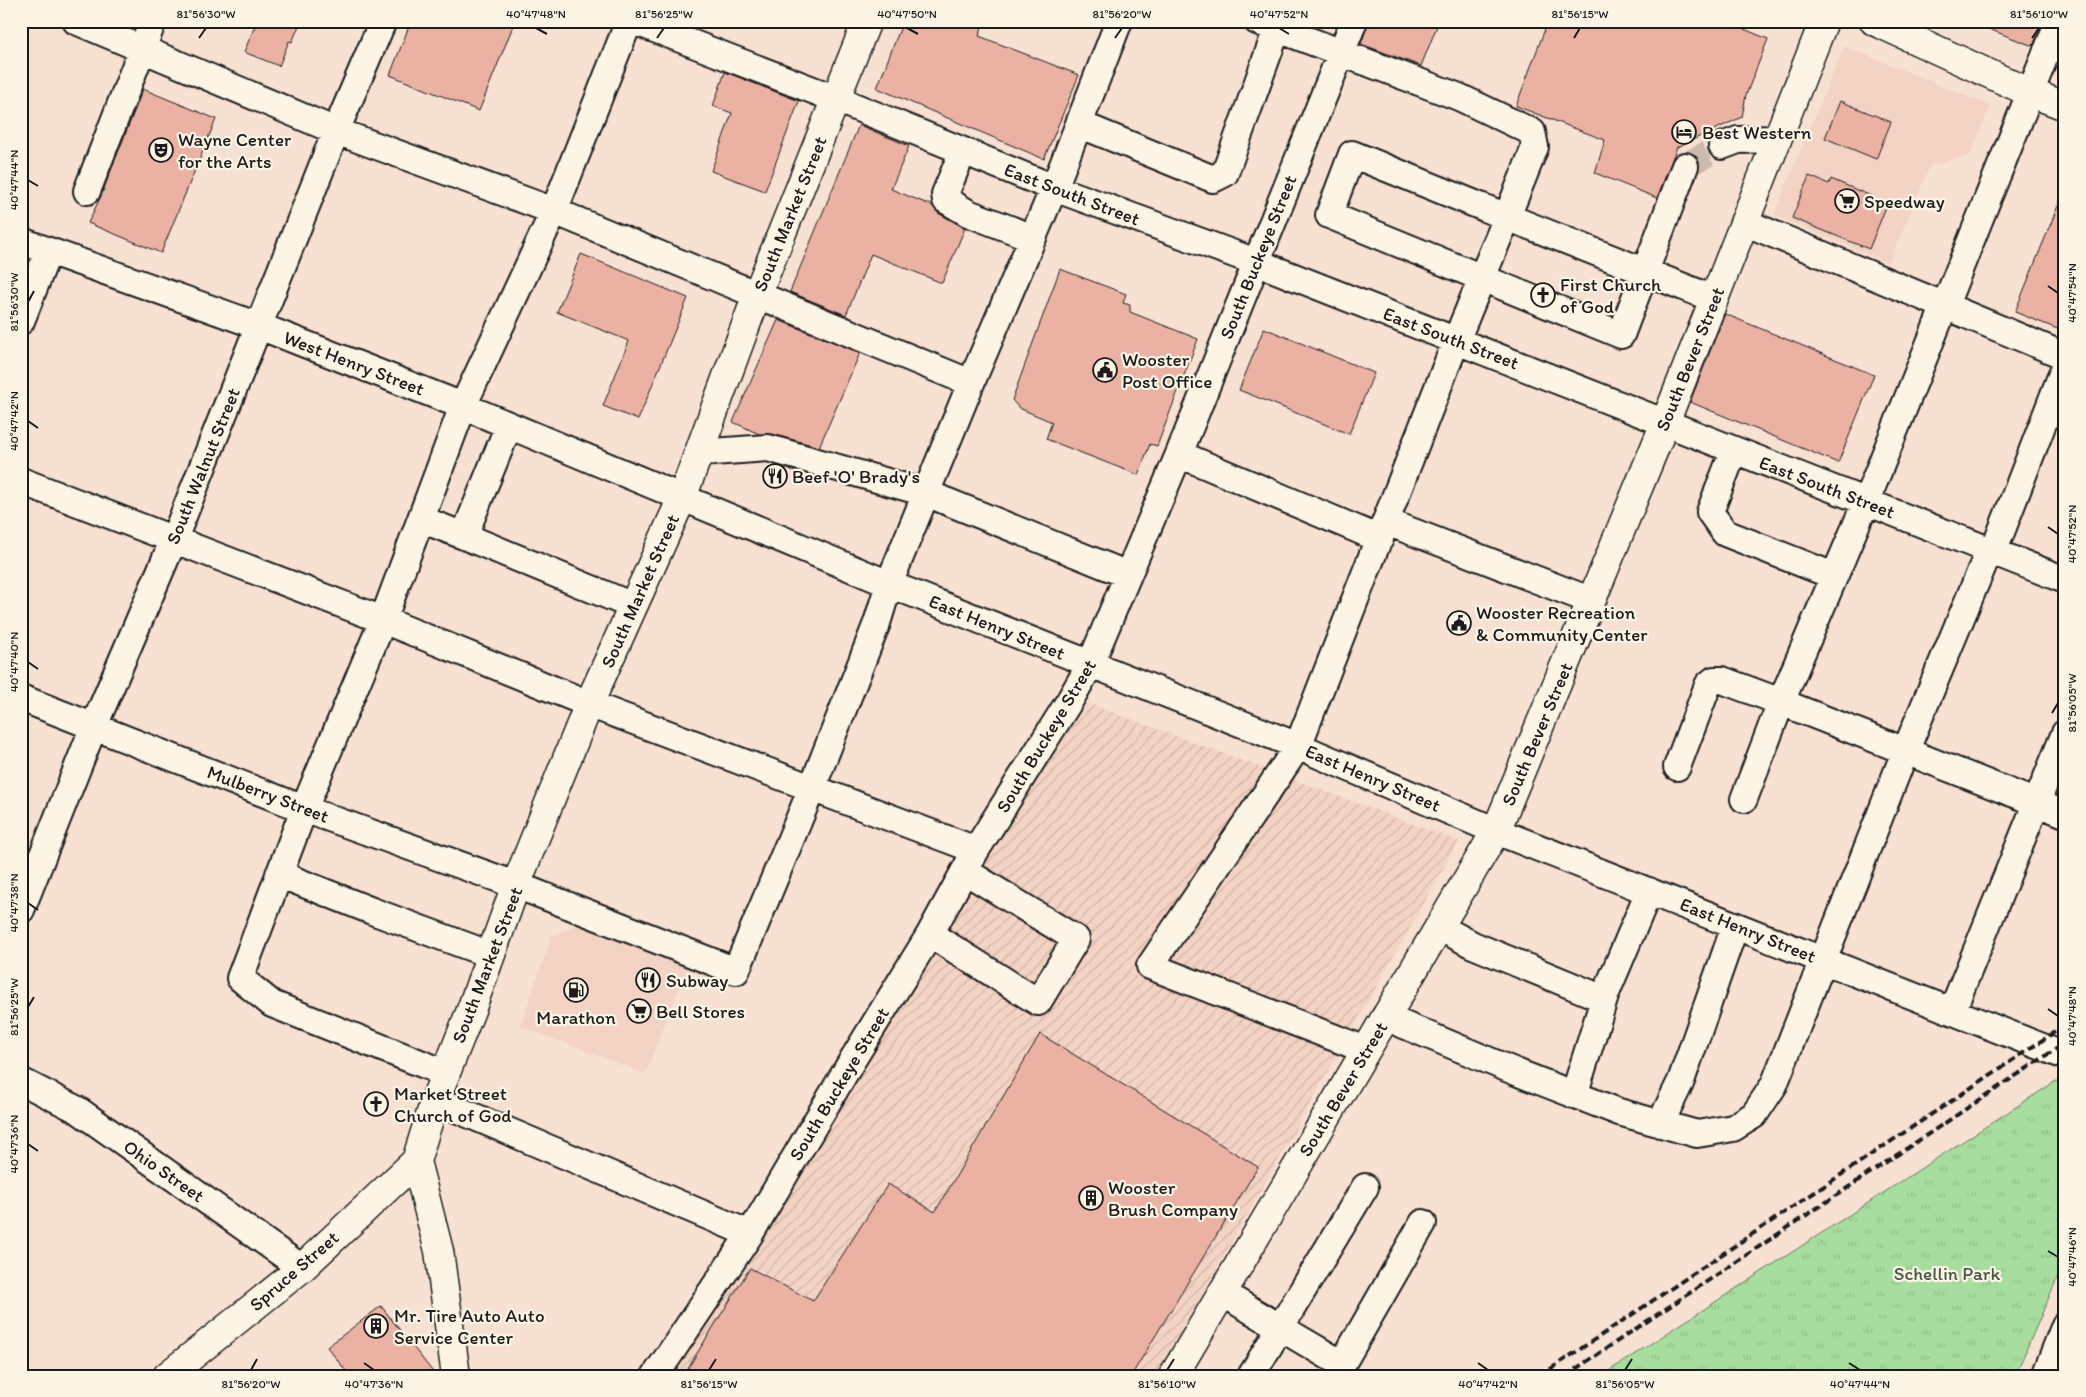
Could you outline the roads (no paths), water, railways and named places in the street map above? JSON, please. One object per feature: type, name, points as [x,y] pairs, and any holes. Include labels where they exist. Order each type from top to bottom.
[{"type":"main road","name":"South Market Street","points":[[416,1161],[435,1100],[516,886],[589,704],[682,498],[757,295],[867,21]]},
{"type":"main road","name":"South Bever Street","points":[[1173,1376],[1496,831],[1665,423],[1824,21]]},
{"type":"main road","points":[[1874,21],[2031,93],[2065,106]]},
{"type":"main road","points":[[416,1161],[438,1251],[456,1376]]},
{"type":"main road","name":"Spruce Street","points":[[167,1376],[302,1268],[416,1161]]},
{"type":"street","points":[[76,21],[104,27],[142,50],[336,131],[554,211],[970,383]]},
{"type":"street","points":[[87,192],[153,21]]},
{"type":"street","name":"South Walnut Street","points":[[21,910],[94,726],[174,539],[336,131],[383,21]]},
{"type":"street","points":[[446,1074],[272,1004],[240,978],[303,808],[383,620],[463,406],[554,211],[629,21]]},
{"type":"street","name":"East South Street","points":[[634,21],[836,99],[1054,188],[1256,262],[2065,580]]},
{"type":"street","points":[[812,788],[877,622],[889,584],[970,383],[1054,188],[1119,21]]},
{"type":"street","name":"South Buckeye Street","points":[[655,1376],[750,1234],[853,1059],[930,934],[971,861],[1090,665],[1354,21]]},
{"type":"street","points":[[1744,799],[1781,702],[1866,502],[2059,21]]},
{"type":"street","points":[[1079,124],[1212,179],[1225,173],[1267,25],[1459,97],[1532,132],[1535,147],[1456,341],[1298,746],[1150,966],[1366,1050]]},
{"type":"street","points":[[1722,146],[1738,140],[1777,139]]},
{"type":"street","points":[[963,151],[945,194],[946,200],[968,213],[1033,238]]},
{"type":"street","points":[[1685,166],[1645,272],[1621,334],[1482,279],[1329,215],[1352,154],[1507,217],[1645,272],[1714,299]]},
{"type":"street","points":[[1744,222],[2065,356]]},
{"type":"street","name":"West Henry Street","points":[[21,241],[259,326],[463,406],[682,498]]},
{"type":"street","points":[[21,321],[48,252]]},
{"type":"street","points":[[1385,1017],[1618,1112],[1697,1134],[1733,1128],[1754,1115],[1774,1084],[1905,752],[1991,552],[2065,366]]},
{"type":"street","points":[[464,536],[509,425]]},
{"type":"street","points":[[699,453],[768,448],[926,493],[1128,575]]},
{"type":"street","points":[[1734,450],[1710,512],[1725,533],[1834,576]]},
{"type":"street","points":[[1178,454],[1383,530],[1592,601]]},
{"type":"street","points":[[21,481],[383,620],[589,704],[812,788],[971,861],[1076,939],[1038,1002],[930,934]]},
{"type":"street","name":"East Henry Street","points":[[682,498],[1090,665],[1298,746],[1496,831],[2065,1056]]},
{"type":"street","points":[[421,519],[633,606]]},
{"type":"street","points":[[1677,767],[1708,685],[1714,680],[1722,680],[2065,814]]},
{"type":"street","name":"Mulberry Street","points":[[21,698],[303,808],[516,886],[736,971],[812,788]]},
{"type":"street","points":[[1952,1011],[2065,733]]},
{"type":"street","points":[[279,874],[491,955]]},
{"type":"street","points":[[1574,1095],[1604,1000],[1649,891]]},
{"type":"street","points":[[1660,1124],[1680,1082],[1735,926]]},
{"type":"street","points":[[1439,927],[1473,945],[1604,1000]]},
{"type":"street","name":"Ohio Street","points":[[21,1081],[78,1110],[302,1268]]},
{"type":"street","points":[[435,1100],[750,1234]]},
{"type":"street","points":[[1251,1376],[1365,1187]]},
{"type":"street","points":[[1222,1294],[1281,1328],[1338,1370],[1423,1223]]},
{"type":"street","points":[[2044,1376],[2065,1325]]},
{"type":"tunnel","points":[[1685,166],[1722,146]]},
{"type":"railway","points":[[1540,1376],[2065,1025]]},
{"type":"railway","points":[[1565,1376],[2065,1043]]},
{"type":"place","name":"Best Western","points":[[1684,132]]},
{"type":"place","name":"Wayne Center for the Arts","points":[[161,150]]},
{"type":"place","name":"Speedway","points":[[1847,201]]},
{"type":"place","name":"First Church of God","points":[[1543,295]]},
{"type":"place","name":"Wooster Post Office","points":[[1105,370]]},
{"type":"place","name":"Beef 'O' Brady's","points":[[775,476]]},
{"type":"place","name":"Wooster Recreation & Community Center","points":[[1459,623]]},
{"type":"place","name":"Subway","points":[[648,980]]},
{"type":"place","name":"Marathon","points":[[576,990]]},
{"type":"place","name":"Bell Stores","points":[[639,1011]]},
{"type":"place","name":"Market Street Church of God","points":[[376,1104]]},
{"type":"place","name":"Wooster Brush Company","points":[[1091,1198]]},
{"type":"place","name":"Mr. Tire Auto Auto Service Center","points":[[376,1326]]},
{"type":"park label","name":"Schellin Park","points":[[1947,1273]]}]
